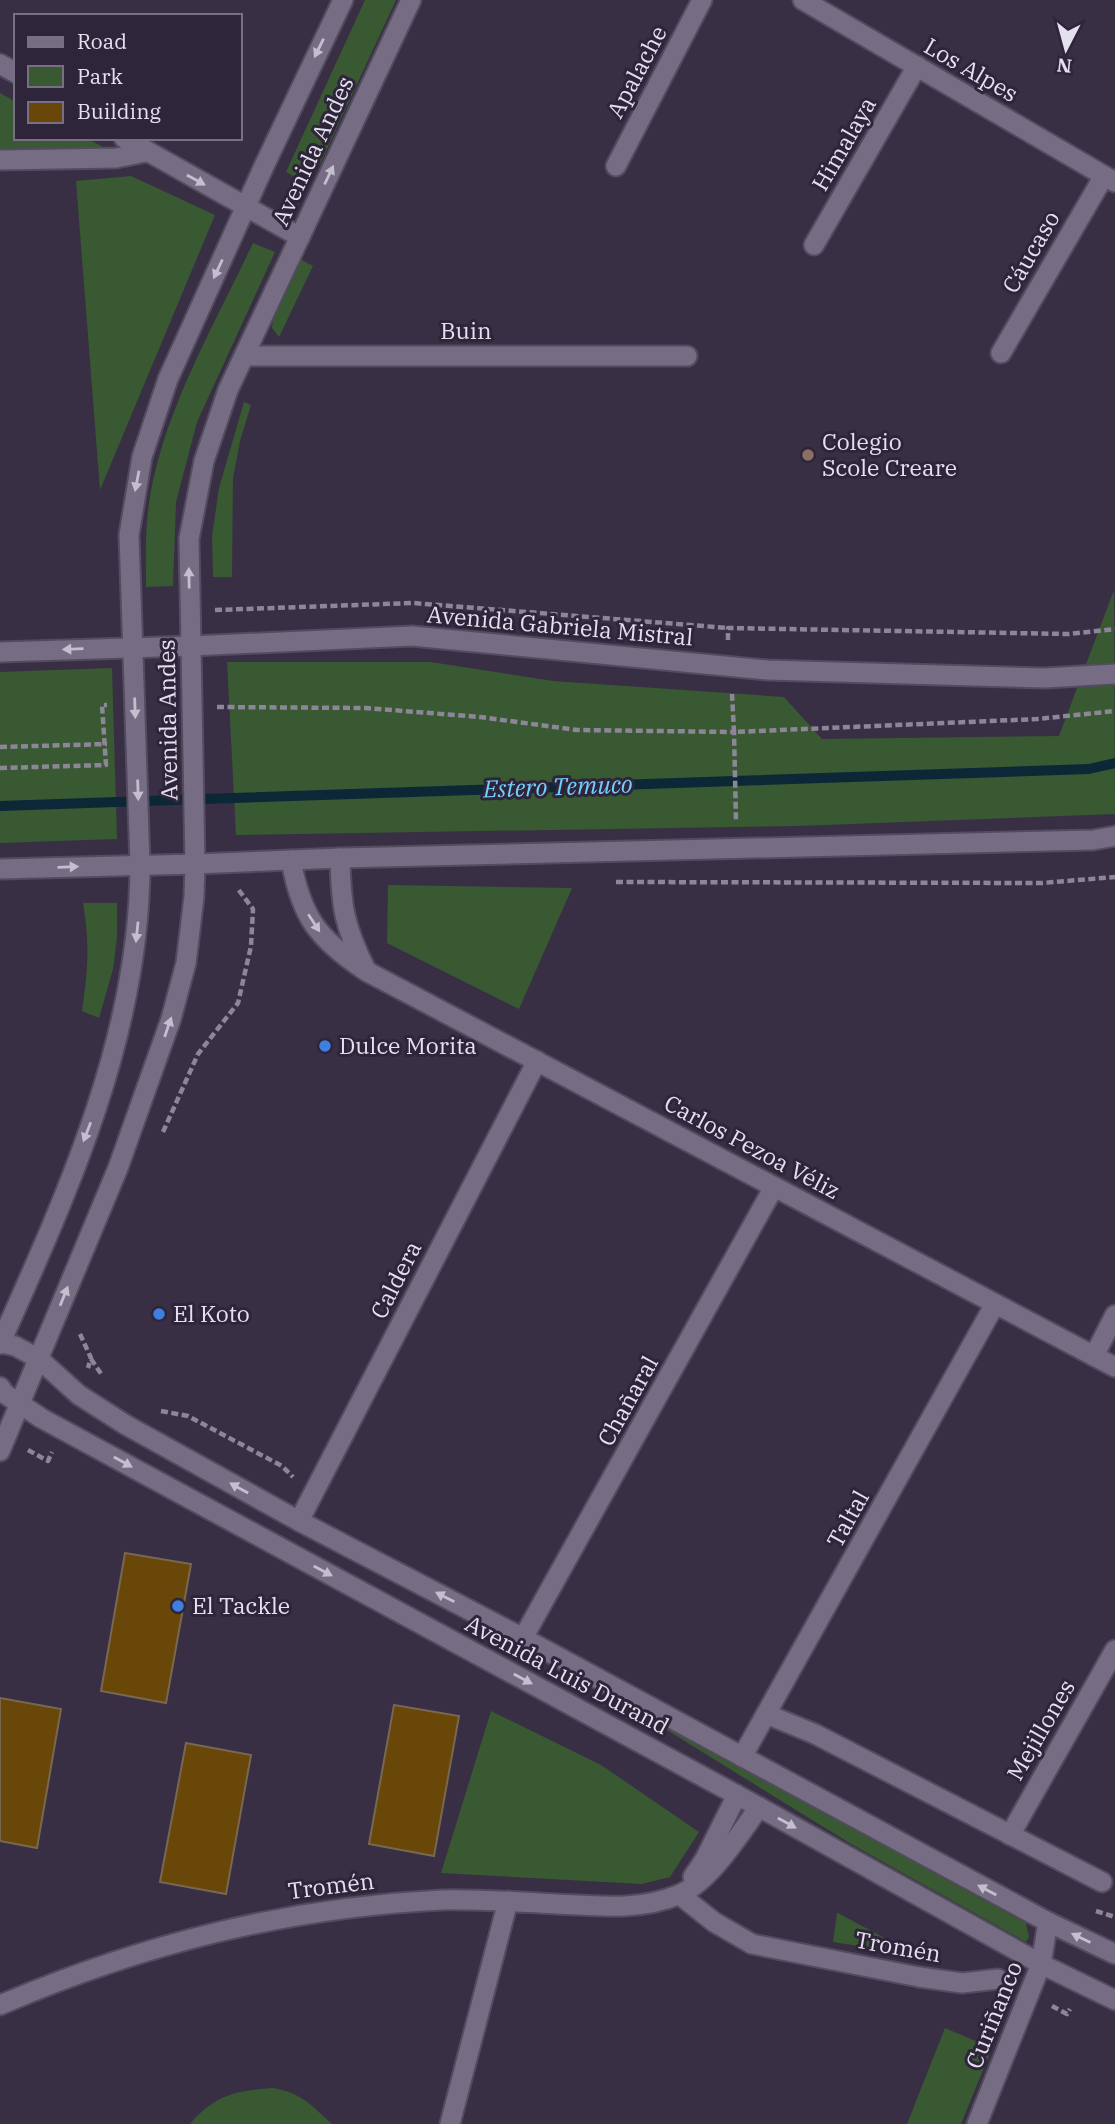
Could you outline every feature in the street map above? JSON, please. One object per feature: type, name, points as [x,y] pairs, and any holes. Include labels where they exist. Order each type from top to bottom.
[{"type":"street","name":"Avenida Andes","points":[[0,1344],[73,1171],[109,1067],[124,1014],[134,958],[140,900],[140,864],[129,534],[142,457],[168,379],[343,0]]},
{"type":"street","name":"Avenida Andes","points":[[0,1451],[118,1168],[172,1019],[186,963],[195,864],[189,539],[195,500],[215,424],[244,356],[411,0]]},
{"type":"street","name":"Apalache","points":[[616,166],[702,0]]},
{"type":"street","name":"Los Alpes","points":[[803,0],[1110,179]]},
{"type":"street","name":"Himalaya","points":[[814,245],[917,66]]},
{"type":"street","points":[[127,140],[300,237]]},
{"type":"street","points":[[0,160],[116,158],[146,152]]},
{"type":"street","name":"Cáucaso","points":[[1001,353],[1110,179]]},
{"type":"street","name":"Buin","points":[[244,356],[687,356]]},
{"type":"street","name":"Avenida Gabriela Mistral","points":[[0,652],[412,636],[767,670],[1045,678],[1115,674]]},
{"type":"street","points":[[0,869],[1093,840],[1115,836]]},
{"type":"street","points":[[340,858],[341,900],[349,936],[366,971]]},
{"type":"street","name":"Carlos Pezoa Véliz","points":[[291,860],[298,895],[314,926],[337,952],[366,971],[1115,1367]]},
{"type":"street","name":"Caldera","points":[[299,1521],[537,1061]]},
{"type":"street","name":"Chañaral","points":[[523,1638],[774,1187]]},
{"type":"street","name":"Taltal","points":[[742,1757],[995,1304]]},
{"type":"street","points":[[1094,1356],[1115,1315]]},
{"type":"street","name":"Avenida Luis Durand","points":[[0,1344],[15,1346],[39,1359],[79,1395],[126,1425],[299,1521],[523,1638],[1048,1922],[1115,1954]]},
{"type":"street","name":"Avenida Luis Durand","points":[[0,1387],[19,1405],[759,1807],[1041,1964],[1115,2000]]},
{"type":"street","name":"Mejillones","points":[[1010,1835],[1115,1650]]},
{"type":"street","points":[[766,1714],[815,1734],[1102,1882]]},
{"type":"street","points":[[680,1895],[705,1859],[737,1796]]},
{"type":"street","name":"Tromén","points":[[0,2005],[52,1982],[129,1955],[200,1934],[272,1919],[395,1903],[444,1900],[639,1907],[680,1895],[715,1867],[759,1807]]},
{"type":"street","name":"Tromén","points":[[680,1895],[714,1922],[752,1944],[919,1977],[962,1983],[998,1979]]},
{"type":"street","points":[[450,2124],[508,1901]]},
{"type":"street","name":"Curiñanco","points":[[977,2124],[1041,1964],[1048,1922]]},
{"type":"path","points":[[0,768],[106,765],[102,705],[135,705]]},
{"type":"path","points":[[192,706],[366,708],[480,717],[577,730],[734,732],[736,804]]},
{"type":"path","points":[[0,747],[136,743]]},
{"type":"path","points":[[616,882],[1042,884],[1115,877]]},
{"type":"path","points":[[158,1143],[198,1054],[238,1003],[251,946],[253,909],[234,883],[246,883]]},
{"type":"path","points":[[81,1325],[80,1336],[103,1377]]},
{"type":"path","points":[[79,1395],[91,1358]]},
{"type":"path","points":[[156,1410],[188,1416],[282,1466]]},
{"type":"green space","points":[[365,0],[396,0],[320,164],[302,181],[286,172]]},
{"type":"green space","points":[[0,93],[14,101],[14,140],[90,140],[107,149],[0,152]]},
{"type":"green space","points":[[131,176],[215,215],[100,490],[76,181]]},
{"type":"green space","points":[[253,243],[275,252],[197,422],[176,502],[173,586],[146,587],[147,522],[161,450],[188,379]]},
{"type":"green space","points":[[300,259],[313,266],[279,337],[272,328],[274,312]]},
{"type":"green space","points":[[244,402],[251,405],[233,478],[232,577],[213,577],[212,536],[219,488]]},
{"type":"green space","points":[[1114,590],[1115,814],[797,826],[236,835],[227,662],[431,662],[553,681],[784,697],[822,739],[1059,736]]},
{"type":"green space","points":[[112,668],[117,839],[0,843],[0,672]]},
{"type":"green space","points":[[388,885],[572,888],[519,1009],[387,943]]},
{"type":"green space","points":[[83,903],[117,903],[113,969],[99,1018],[82,1011],[87,957]]},
{"type":"green space","points":[[628,1706],[1026,1923],[1029,1937],[1026,1942],[851,1844]]},
{"type":"green space","points":[[491,1711],[601,1765],[699,1832],[670,1877],[642,1884],[441,1873]]},
{"type":"green space","points":[[838,1913],[916,1955],[833,1942]]},
{"type":"green space","points":[[945,2028],[992,2048],[961,2124],[907,2124]]},
{"type":"green space","points":[[272,2088],[298,2096],[332,2124],[190,2124],[208,2107],[226,2096]]},
{"type":"building","points":[[125,1553],[191,1564],[166,1703],[101,1691]]},
{"type":"building","points":[[0,1698],[61,1709],[37,1848],[0,1841]]},
{"type":"building","points":[[394,1705],[459,1716],[434,1856],[369,1844]]},
{"type":"building","points":[[186,1743],[251,1755],[226,1894],[160,1882]]},
{"type":"waterway","name":"Estero Temuco","points":[[0,806],[1089,769],[1115,763]]},
{"type":"place","name":"Colegio Scole Creare","points":[[808,455]]},
{"type":"place","name":"Dulce Morita","points":[[325,1046]]},
{"type":"place","name":"El Koto","points":[[159,1314]]},
{"type":"place","name":"El Tackle","points":[[178,1606]]}]
